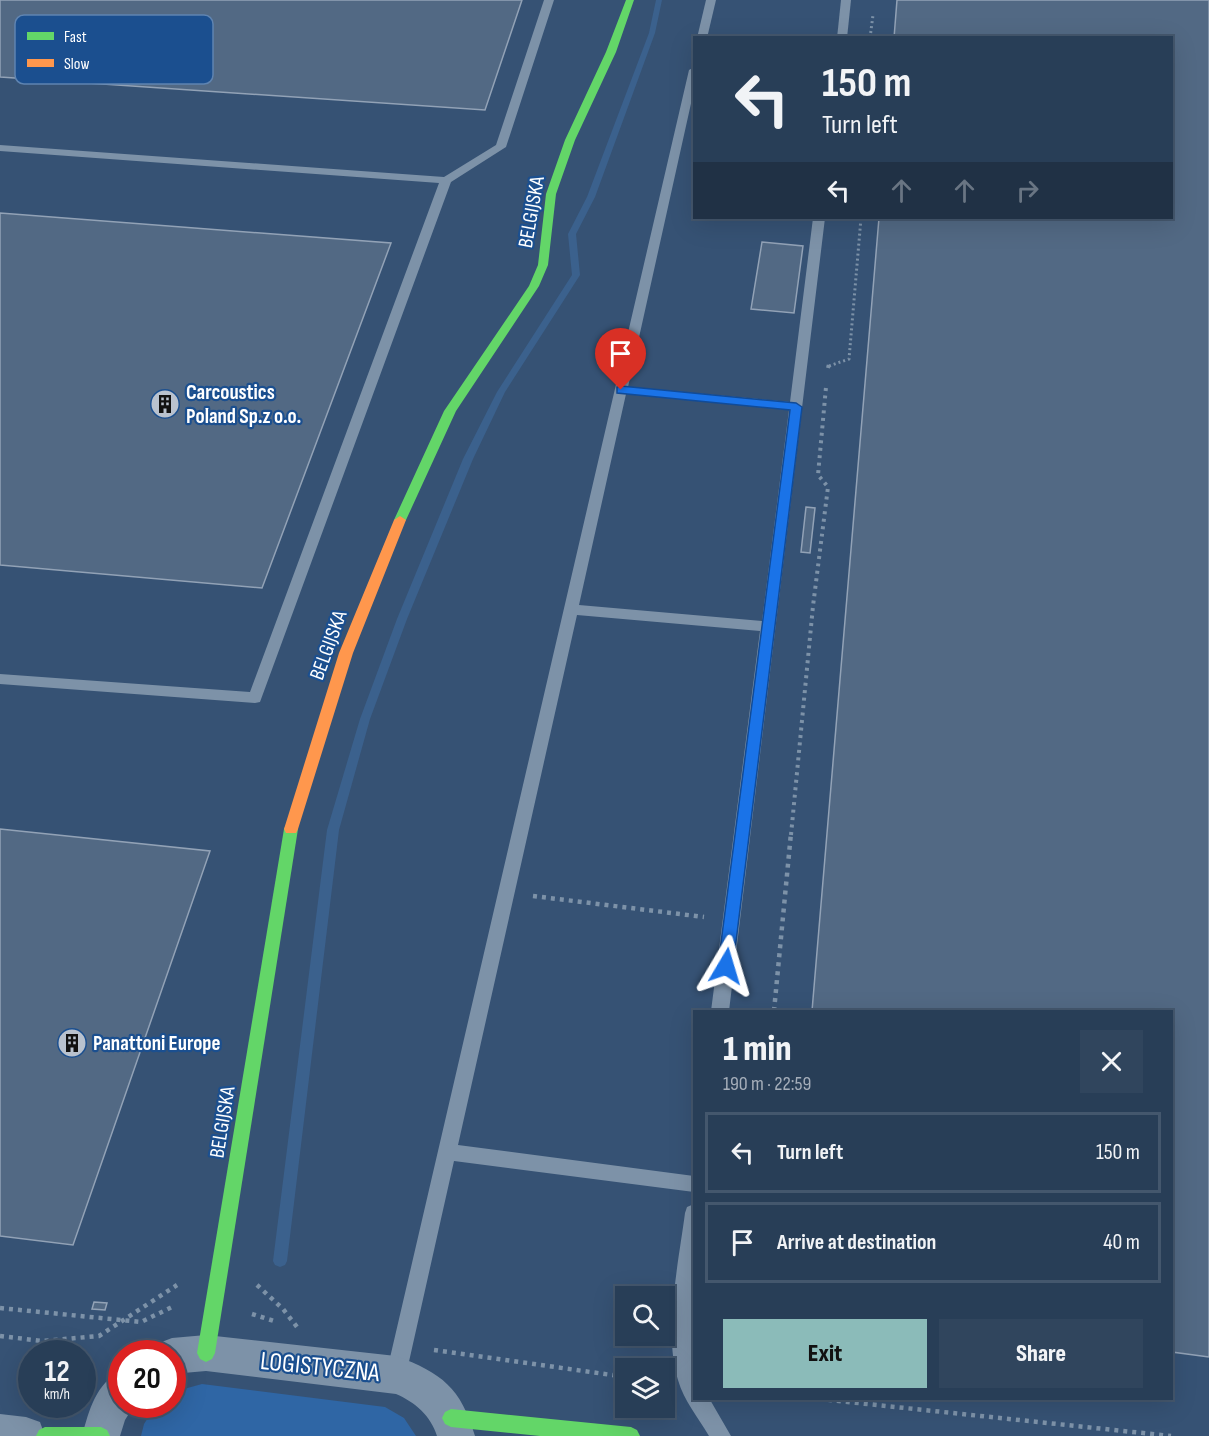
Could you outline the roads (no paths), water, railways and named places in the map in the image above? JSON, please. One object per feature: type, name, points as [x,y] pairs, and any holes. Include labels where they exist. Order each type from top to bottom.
[{"type":"street","name":"BELGIJSKA","points":[[189,1355],[294,816],[346,653],[388,547],[450,411],[539,276],[543,265],[551,194],[570,140],[611,52],[630,0]]},
{"type":"street","name":"LOGISTYCZNA","points":[[189,1355],[400,1360],[442,1402],[453,1427],[631,1436]]},
{"type":"street","points":[[45,1436],[101,1436],[108,1412]]},
{"type":"street","points":[[0,1433],[26,1436]]},
{"type":"lane","points":[[0,148],[446,180],[501,147],[549,0]]},
{"type":"lane","points":[[702,36],[711,0]]},
{"type":"lane","points":[[842,36],[846,0]]},
{"type":"lane","points":[[400,1360],[693,74]]},
{"type":"lane","points":[[0,679],[255,698],[446,180]]},
{"type":"lane","points":[[720,1010],[819,219]]},
{"type":"lane","points":[[621,390],[796,407]]},
{"type":"lane","points":[[571,609],[768,627]]},
{"type":"lane","points":[[447,1152],[693,1184]]},
{"type":"lane","points":[[693,1221],[682,1332],[689,1386],[693,1392]]},
{"type":"lane","points":[[698,1400],[721,1436]]},
{"type":"waterway","points":[[280,1261],[333,830],[365,719],[402,619],[468,459],[501,392],[576,275],[572,234],[591,197],[652,33],[659,0]]},
{"type":"place","name":"Carcoustics Poland Sp.z o.o.","points":[[165,404]]},
{"type":"place","name":"Panattoni Europe","points":[[72,1043]]}]
